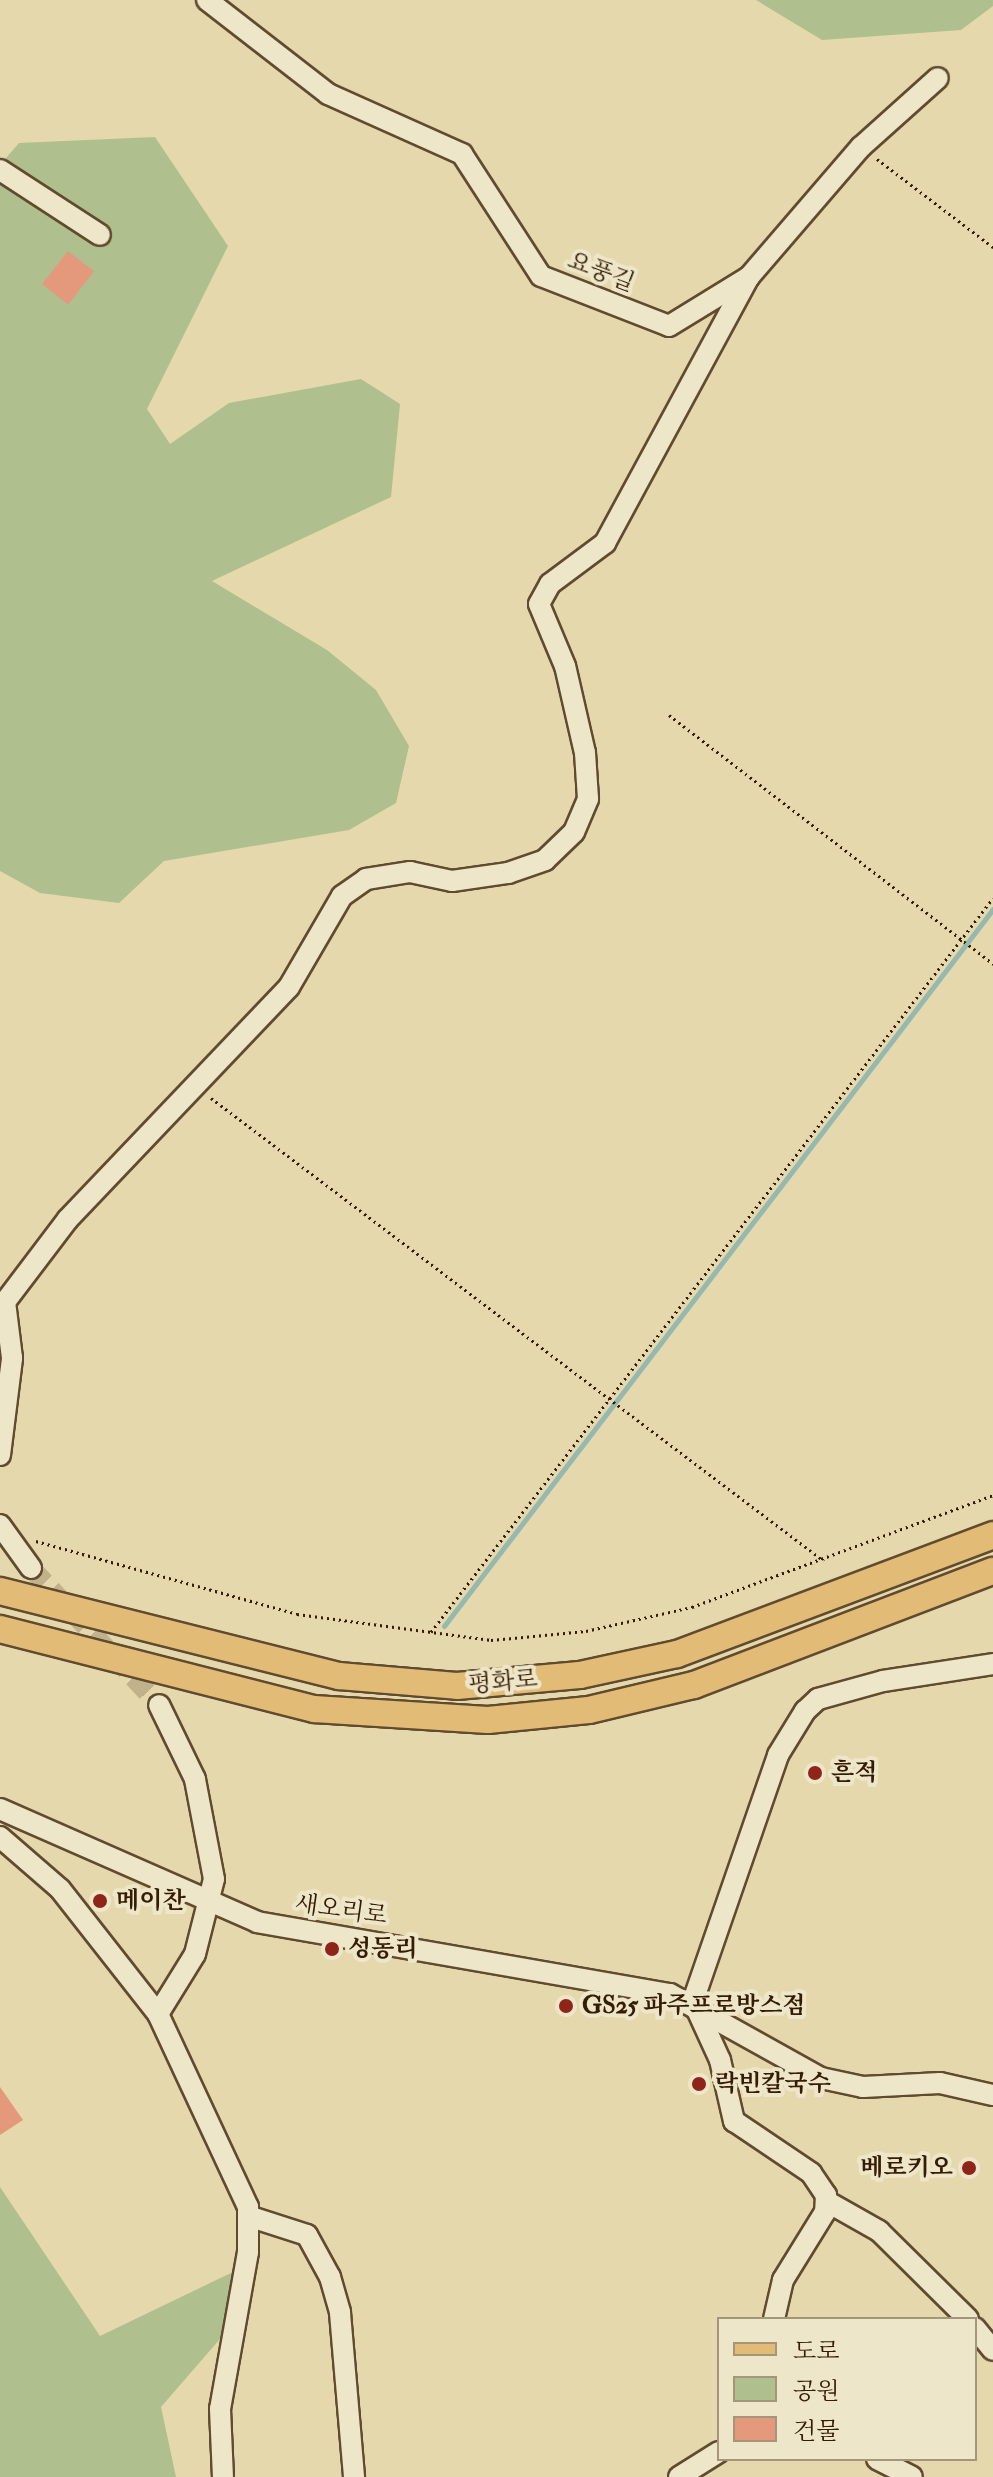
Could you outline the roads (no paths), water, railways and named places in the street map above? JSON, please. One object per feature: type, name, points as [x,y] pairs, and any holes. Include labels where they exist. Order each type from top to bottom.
[{"type":"main road","name":"평화로","points":[[0,1591],[339,1676],[457,1686],[580,1675],[677,1654],[993,1535]]},
{"type":"main road","name":"평화로","points":[[0,1629],[314,1709],[488,1720],[589,1710],[680,1689],[993,1571]]},
{"type":"street","name":"요풍길","points":[[207,0],[328,94],[462,154],[541,276],[669,326],[749,277],[861,147],[938,78]]},
{"type":"street","points":[[0,170],[100,235]]},
{"type":"street","points":[[0,1455],[12,1358],[5,1302],[68,1219],[289,987],[342,896],[366,879],[410,872],[452,881],[508,873],[545,860],[574,832],[588,799],[585,753],[565,666],[539,604],[550,584],[605,543],[749,277]]},
{"type":"street","points":[[2,1529],[31,1568]]},
{"type":"street","points":[[966,2317],[879,2231],[826,2201],[811,2173],[734,2121],[720,2060],[693,2001],[778,1755],[805,1711],[818,1699],[883,1681],[993,1664]]},
{"type":"street","points":[[158,2014],[195,1954],[209,1903],[209,1829],[181,1742],[159,1705]]},
{"type":"street","name":"새오리로","points":[[0,1809],[209,1903],[294,1931],[693,2001],[821,2078],[863,2087],[940,2083],[993,2095]]},
{"type":"street","points":[[0,1837],[110,1945],[158,2014],[248,2216],[220,2409],[223,2477]]},
{"type":"street","points":[[774,2317],[783,2280],[826,2201]]},
{"type":"street","points":[[248,2216],[307,2235],[330,2277],[340,2313],[354,2477]]},
{"type":"street","points":[[977,2330],[993,2350]]},
{"type":"street","points":[[679,2477],[717,2453]]},
{"type":"street","points":[[881,2461],[912,2477]]},
{"type":"waterway","points":[[444,1626],[993,909]]},
{"type":"tunnel","points":[[31,1568],[159,1705]]},
{"type":"place","name":"흔적","points":[[815,1773]]},
{"type":"place","name":"메이찬","points":[[100,1901]]},
{"type":"place","name":"성동리","points":[[332,1949]]},
{"type":"place","name":"GS25 파주프로방스점","points":[[566,2006]]},
{"type":"place","name":"락빈칼국수","points":[[699,2084]]},
{"type":"place","name":"베로키오","points":[[969,2168]]}]
